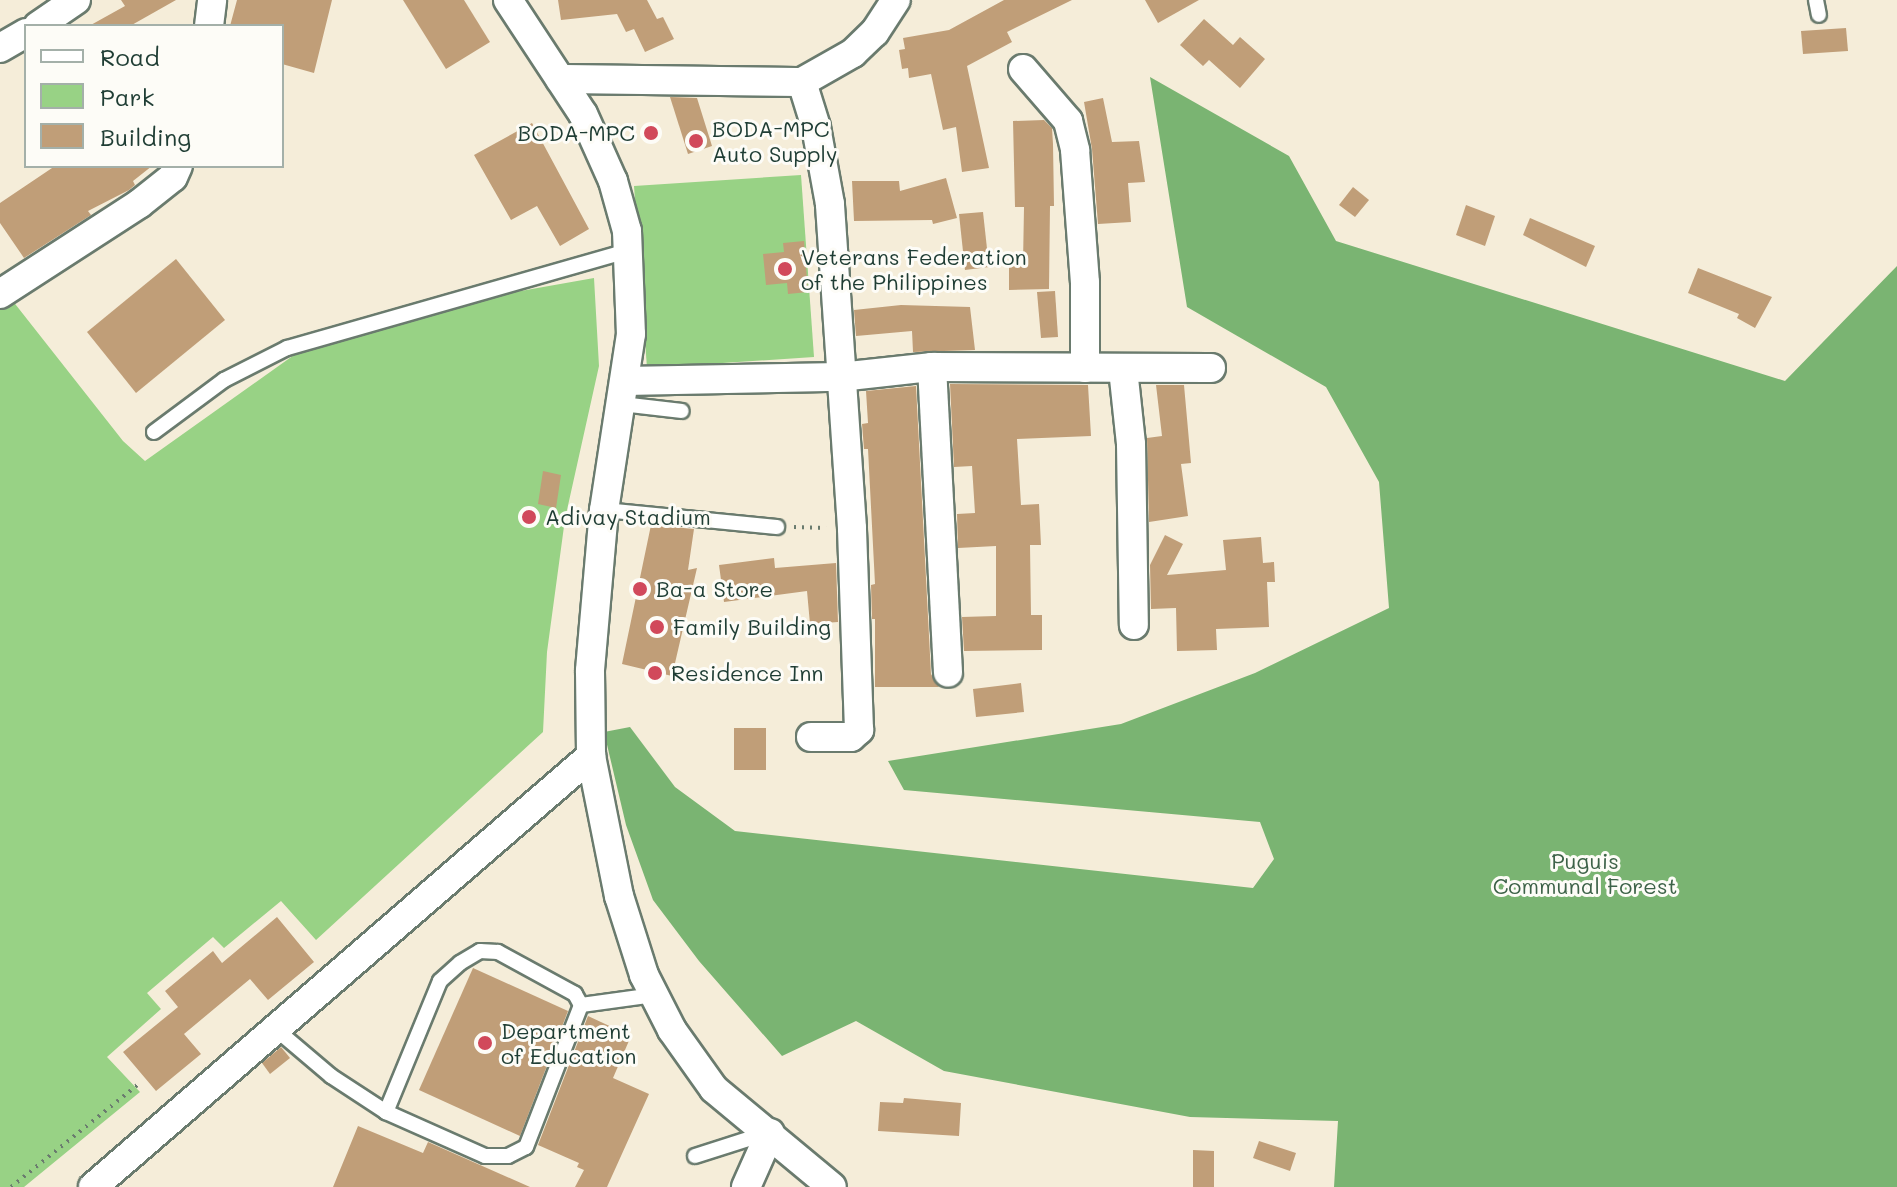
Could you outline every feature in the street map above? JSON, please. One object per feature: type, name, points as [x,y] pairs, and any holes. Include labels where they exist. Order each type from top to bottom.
[{"type":"street","points":[[41,24],[76,0]]},
{"type":"street","points":[[209,24],[212,0]]},
{"type":"street","points":[[508,0],[583,114],[613,181],[627,231],[631,334],[604,510],[590,671],[591,756],[619,896],[644,975],[672,1030],[714,1089],[832,1187]]},
{"type":"street","points":[[560,79],[802,82],[853,53],[875,32],[896,0]]},
{"type":"street","points":[[0,48],[24,34]]},
{"type":"street","points":[[1023,69],[1068,121],[1075,150],[1085,283],[1085,368]]},
{"type":"street","points":[[802,82],[816,127],[830,204],[852,528],[859,730],[851,737],[811,737]]},
{"type":"street","points":[[0,294],[139,204],[173,177],[177,168]]},
{"type":"street","points":[[932,367],[948,673]]},
{"type":"street","points":[[623,393],[932,367],[1211,368]]},
{"type":"street","points":[[1123,369],[1131,444],[1134,625]]},
{"type":"street","points":[[93,1187],[278,1031],[591,756]]},
{"type":"street","points":[[746,1187],[770,1133]]},
{"type":"lane","points":[[154,432],[224,380],[287,348],[628,251]]},
{"type":"lane","points":[[623,393],[682,411]]},
{"type":"lane","points":[[604,510],[777,527]]},
{"type":"lane","points":[[386,1112],[440,981],[480,951],[498,952],[567,986],[581,1005]]},
{"type":"lane","points":[[581,1005],[654,995]]},
{"type":"lane","points":[[278,1031],[331,1076],[386,1112],[485,1156],[508,1156],[526,1147],[581,1005]]},
{"type":"lane","points":[[695,1156],[770,1133]]},
{"type":"path","points":[[777,527],[852,528]]},
{"type":"path","points":[[11,1187],[141,1082]]},
{"type":"green space","name":"Puguis Communal Forest","points":[[1150,77],[1289,156],[1336,241],[1785,381],[1897,266],[1897,1187],[1334,1187],[1338,1121],[1190,1117],[944,1071],[856,1021],[782,1056],[699,961],[653,900],[626,825],[604,732],[630,727],[675,787],[735,831],[1253,888],[1274,859],[1260,822],[904,790],[888,761],[1121,724],[1255,673],[1389,608],[1379,482],[1326,387],[1187,307]]},
{"type":"green space","points":[[801,175],[814,357],[647,368],[634,186]]},
{"type":"green space","points":[[594,278],[599,366],[565,519],[547,652],[543,732],[316,940],[281,901],[224,948],[213,937],[147,993],[161,1009],[107,1057],[140,1092],[24,1187],[0,1187],[0,309],[12,300],[123,441],[145,461],[301,350],[448,304]]},
{"type":"building","points":[[121,0],[176,0],[134,24],[93,24],[125,6]]},
{"type":"building","points":[[237,0],[332,0],[314,73],[284,65],[284,24],[231,24]]},
{"type":"building","points":[[403,0],[464,0],[490,42],[446,69]]},
{"type":"building","points":[[558,0],[647,0],[657,19],[663,17],[674,39],[645,52],[634,29],[626,32],[617,14],[561,20]]},
{"type":"building","points":[[1004,0],[1072,0],[1007,32],[1012,42],[967,66],[989,168],[962,172],[956,127],[943,130],[931,74],[909,78],[908,68],[902,69],[899,50],[905,49],[903,38],[949,30]]},
{"type":"building","points":[[1145,0],[1199,0],[1158,23]]},
{"type":"building","points":[[1204,19],[1233,45],[1240,37],[1265,59],[1240,88],[1209,60],[1203,66],[1180,45]]},
{"type":"building","points":[[1846,28],[1848,51],[1803,54],[1801,31]]},
{"type":"building","points":[[670,97],[697,98],[712,146],[688,154]]},
{"type":"building","points":[[1103,98],[1112,142],[1139,141],[1145,182],[1128,183],[1131,222],[1098,224],[1092,149],[1084,102]]},
{"type":"building","points":[[1044,120],[1052,128],[1053,144],[1054,206],[1050,206],[1049,289],[1009,290],[1009,264],[1023,263],[1024,207],[1015,207],[1013,121]]},
{"type":"building","points":[[532,123],[589,229],[560,246],[537,206],[511,220],[474,155]]},
{"type":"building","points":[[52,168],[149,168],[133,181],[135,185],[129,190],[88,211],[91,215],[24,258],[0,223],[0,203]]},
{"type":"building","points":[[946,178],[957,218],[933,224],[932,220],[854,221],[852,181],[899,181],[900,191]]},
{"type":"building","points":[[1353,187],[1369,200],[1355,217],[1339,205]]},
{"type":"building","points":[[1466,205],[1495,216],[1485,246],[1456,235]]},
{"type":"building","points":[[983,212],[989,267],[965,270],[959,214]]},
{"type":"building","points":[[1530,218],[1595,246],[1586,267],[1523,235]]},
{"type":"building","name":"Veterans Federation of the Philippines","points":[[804,241],[808,292],[788,294],[787,283],[766,285],[763,254],[784,252],[783,243]]},
{"type":"building","points":[[176,259],[225,320],[136,393],[87,332]]},
{"type":"building","points":[[1698,268],[1772,297],[1755,328],[1737,318],[1739,314],[1688,293]]},
{"type":"building","points":[[1055,291],[1058,337],[1041,338],[1037,292]]},
{"type":"building","points":[[901,305],[970,307],[975,350],[913,352],[912,331],[856,336],[854,310]]},
{"type":"building","points":[[950,384],[1088,385],[1091,436],[1017,439],[1021,505],[1039,504],[1041,545],[1030,545],[1031,615],[1042,615],[1042,650],[964,651],[962,617],[996,616],[996,546],[958,548],[957,514],[975,513],[972,466],[954,467]]},
{"type":"building","points":[[1156,385],[1184,385],[1191,463],[1181,464],[1188,516],[1149,522],[1147,438],[1162,436]]},
{"type":"building","points":[[916,386],[931,674],[939,687],[875,687],[875,619],[872,619],[871,585],[875,584],[868,449],[864,449],[862,424],[868,423],[866,391]]},
{"type":"building","points":[[543,471],[561,475],[556,508],[538,504]]},
{"type":"building","name":"Family Building","points":[[651,525],[694,529],[688,570],[697,568],[672,676],[622,664]]},
{"type":"building","points":[[1165,535],[1183,544],[1167,575],[1226,570],[1223,540],[1261,537],[1263,563],[1274,562],[1275,582],[1267,582],[1269,627],[1216,629],[1217,650],[1177,651],[1176,608],[1151,609],[1150,565]]},
{"type":"building","points":[[774,558],[775,568],[836,563],[838,622],[810,624],[807,591],[724,602],[719,565]]},
{"type":"building","points":[[1021,683],[1024,712],[976,717],[973,689]]},
{"type":"building","points":[[734,728],[766,728],[766,770],[734,770]]},
{"type":"building","points":[[277,917],[314,962],[268,1000],[250,979],[184,1034],[201,1054],[156,1091],[123,1052],[178,1007],[165,991],[213,951],[222,963]]},
{"type":"building","points":[[473,968],[568,1011],[520,1136],[419,1090]]},
{"type":"building","points":[[588,1016],[631,1036],[613,1078],[649,1094],[607,1187],[575,1187],[584,1170],[577,1167],[579,1163],[538,1145]]},
{"type":"building","points":[[281,1047],[290,1058],[270,1074],[262,1063]]},
{"type":"building","points":[[904,1098],[961,1103],[959,1136],[878,1131],[880,1102],[903,1103]]},
{"type":"building","points":[[358,1126],[423,1153],[428,1142],[530,1187],[333,1187]]},
{"type":"building","points":[[1259,1141],[1296,1153],[1290,1171],[1253,1158]]},
{"type":"building","points":[[1193,1150],[1214,1151],[1214,1187],[1193,1187]]},
{"type":"place","name":"BODA-MPC","points":[[651,133]]},
{"type":"place","name":"BODA-MPC Auto Supply","points":[[696,141]]},
{"type":"place","name":"Veterans Federation of the Philippines","points":[[785,269]]},
{"type":"place","name":"Adivay Stadium","points":[[529,517]]},
{"type":"place","name":"Ba-a Store","points":[[640,589]]},
{"type":"place","name":"Family Building","points":[[657,627]]},
{"type":"place","name":"Residence Inn","points":[[655,673]]},
{"type":"place","name":"Department of Education","points":[[485,1043]]}]
